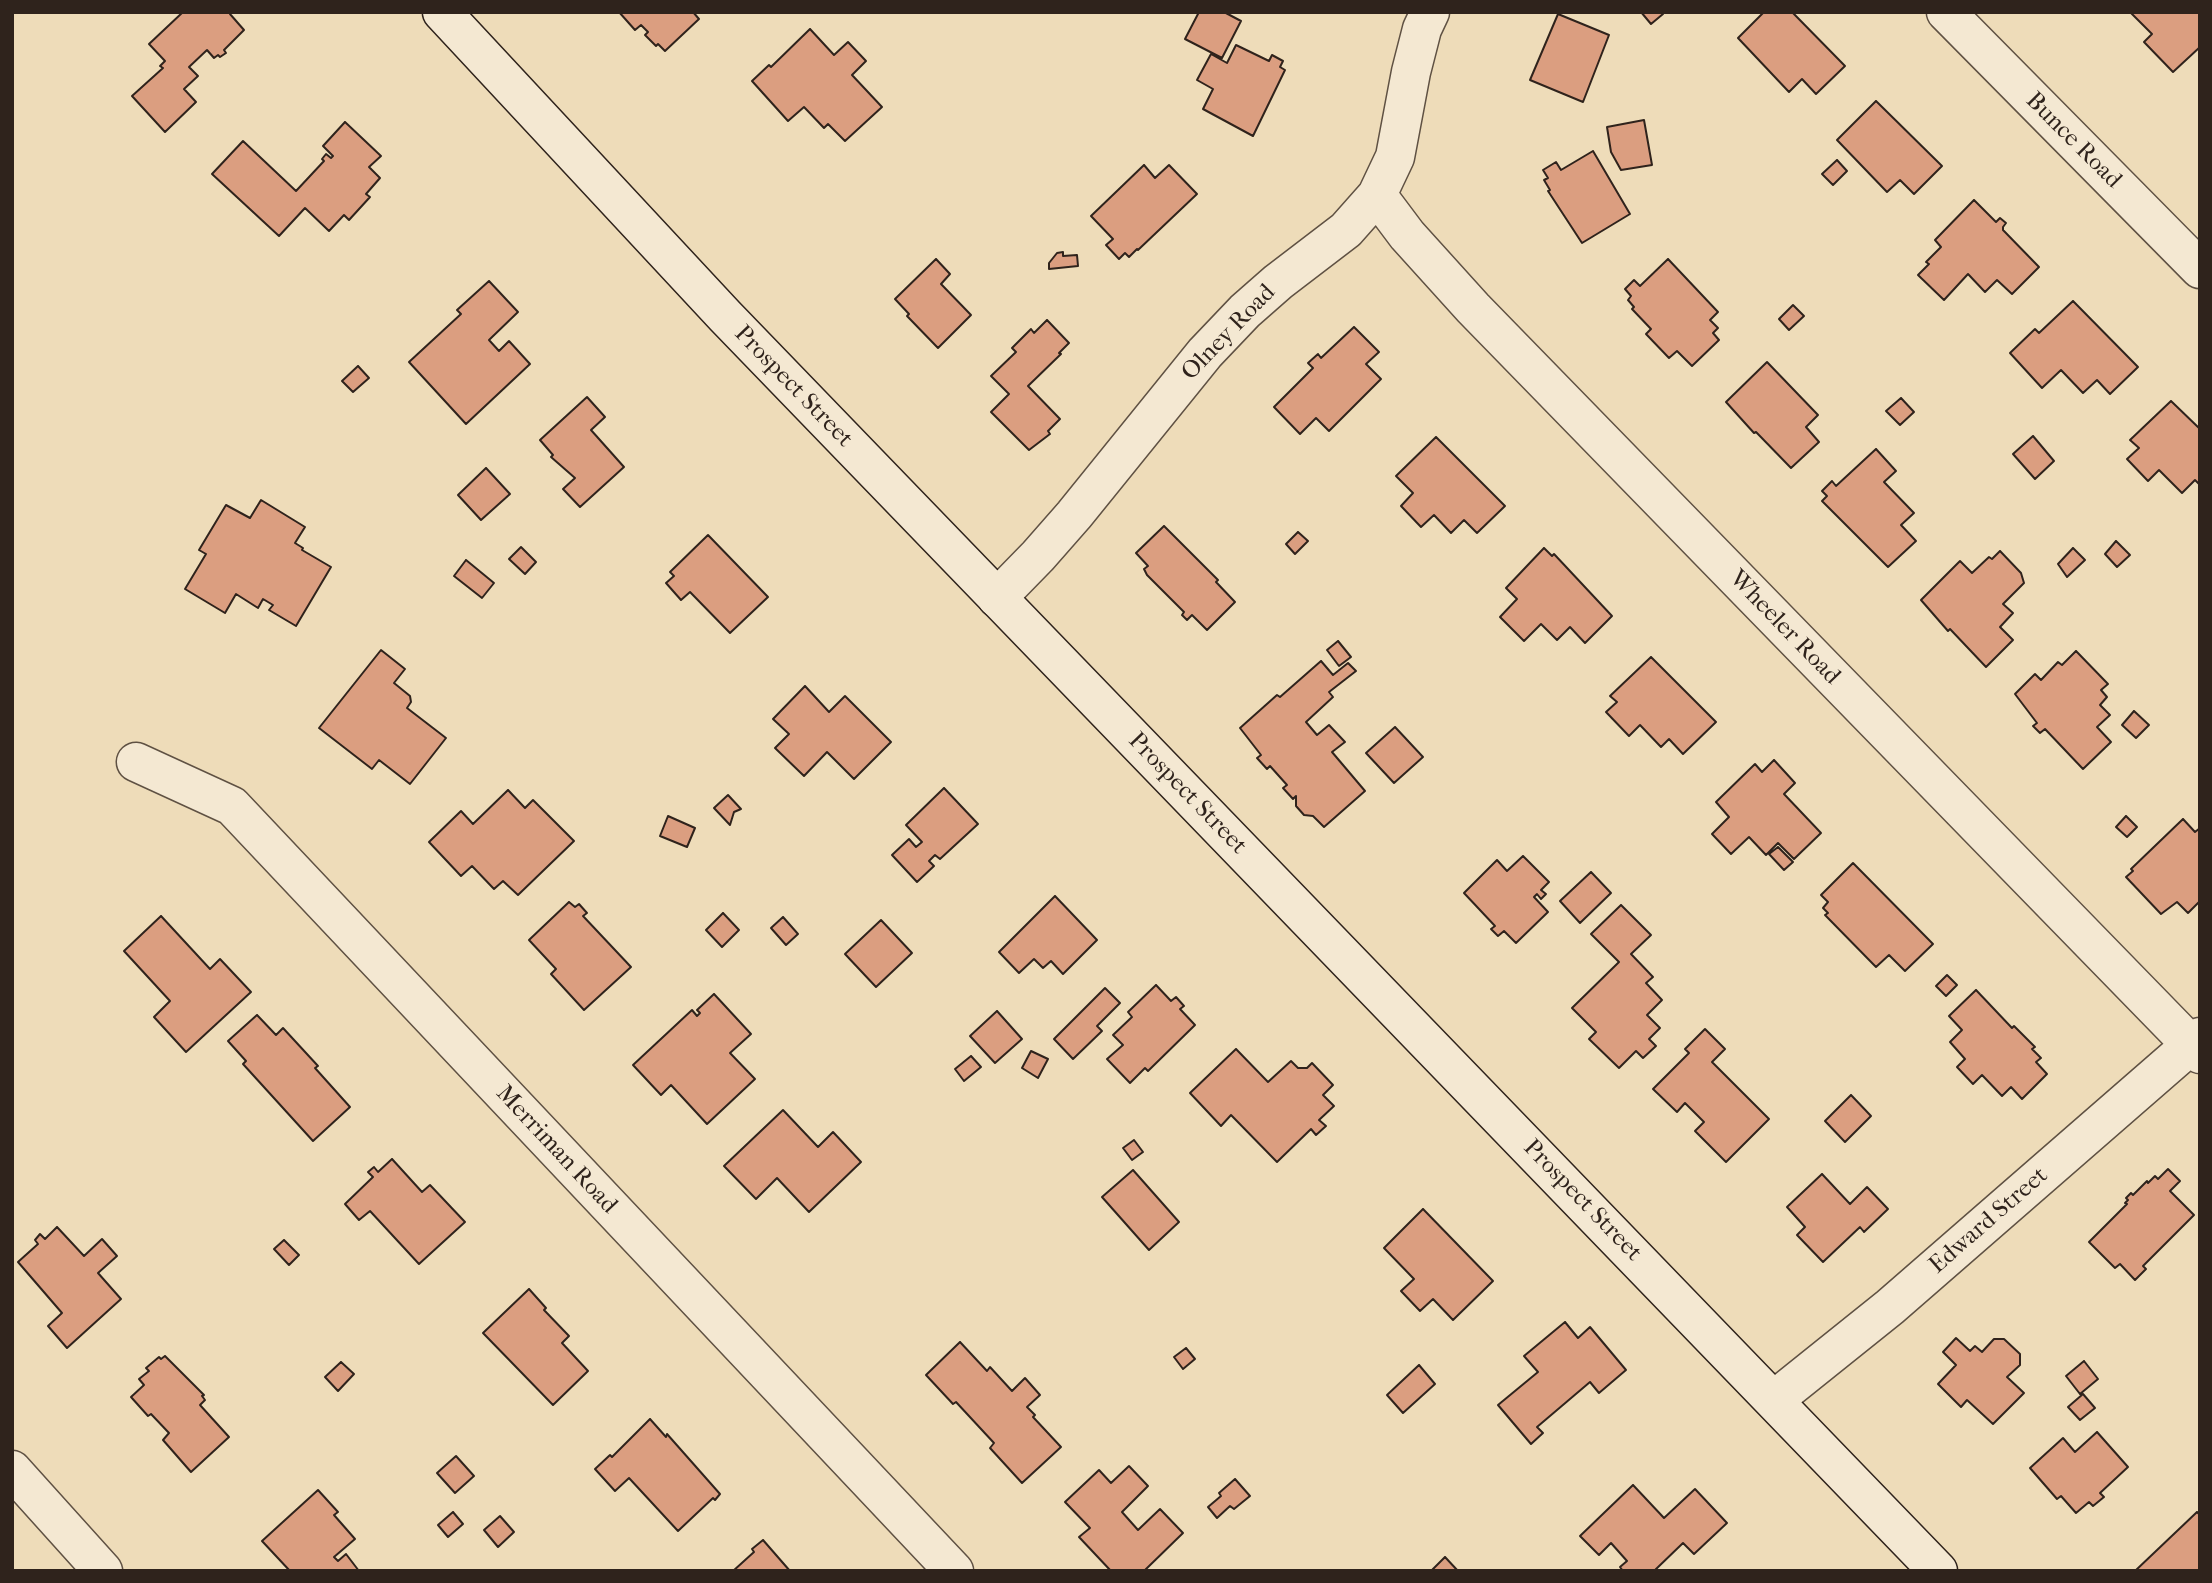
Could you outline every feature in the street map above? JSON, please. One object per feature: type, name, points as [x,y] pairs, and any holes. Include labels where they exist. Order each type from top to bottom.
[{"type":"street","name":"Prospect Street","points":[[442,12],[725,316],[1938,1571]]},
{"type":"street","name":"Olney Road","points":[[997,598],[1074,515],[1205,353],[1270,289],[1346,230],[1377,194],[1395,157],[1411,72],[1422,29],[1430,12]]},
{"type":"street","name":"Bunce Road","points":[[1946,12],[2200,269]]},
{"type":"street","name":"Wheeler Road","points":[[1377,194],[1408,235],[1473,308],[2197,1045]]},
{"type":"street","name":"Merriman Road","points":[[136,762],[232,806],[954,1571]]},
{"type":"street","name":"Edward Street","points":[[1774,1399],[1889,1307],[2197,1045]]},
{"type":"street","points":[[12,1470],[103,1571]]},
{"type":"building","points":[[183,12],[232,12],[230,14],[244,30],[224,50],[226,53],[214,58],[207,50],[189,67],[198,76],[184,89],[196,102],[165,132],[132,96],[163,68],[160,66],[165,61],[149,44]]},
{"type":"building","points":[[619,12],[693,12],[699,19],[665,51],[645,35],[648,32],[641,25],[635,30]]},
{"type":"building","points":[[1199,12],[1224,12],[1241,21],[1222,58],[1185,39]]},
{"type":"building","points":[[1641,12],[1661,12],[1663,14],[1651,24]]},
{"type":"building","points":[[1764,12],[1792,12],[1845,66],[1816,94],[1802,79],[1789,92],[1738,38]]},
{"type":"building","points":[[2130,12],[2200,12],[2200,47],[2173,72],[2144,42],[2152,34]]},
{"type":"building","points":[[1558,14],[1609,35],[1583,102],[1530,80]]},
{"type":"building","points":[[810,29],[834,55],[848,42],[866,61],[852,75],[882,107],[845,141],[828,124],[824,128],[804,107],[788,121],[752,81],[769,65],[771,67]]},
{"type":"building","points":[[1236,45],[1269,61],[1272,55],[1283,61],[1280,67],[1285,70],[1253,136],[1203,109],[1213,89],[1197,80],[1211,54],[1227,63]]},
{"type":"building","points":[[1876,101],[1942,166],[1914,194],[1900,180],[1887,192],[1837,140]]},
{"type":"building","points":[[1644,120],[1652,165],[1621,170],[1611,152],[1607,127]]},
{"type":"building","points":[[345,122],[381,156],[369,167],[380,178],[366,194],[370,197],[349,220],[344,215],[329,231],[305,208],[279,236],[212,174],[243,141],[296,191],[324,161],[322,159],[326,154],[331,158],[333,156],[323,146]]},
{"type":"building","points":[[1593,151],[1630,214],[1582,243],[1548,191],[1550,190],[1544,180],[1548,178],[1543,170],[1556,162],[1561,170]]},
{"type":"building","points":[[1837,160],[1847,171],[1833,185],[1822,174]]},
{"type":"building","points":[[1144,165],[1155,178],[1169,165],[1197,194],[1138,250],[1129,257],[1125,253],[1119,259],[1106,245],[1113,239],[1091,216]]},
{"type":"building","points":[[1974,200],[1996,222],[2000,218],[2006,223],[2003,230],[2039,267],[2012,294],[1997,280],[1985,292],[1968,274],[1944,300],[1918,275],[1941,247],[1935,240]]},
{"type":"building","points":[[1063,252],[1063,256],[1077,255],[1078,266],[1049,269],[1049,263],[1057,253]]},
{"type":"building","points":[[936,259],[950,274],[941,284],[971,315],[938,348],[907,316],[909,314],[895,299]]},
{"type":"building","points":[[1668,259],[1718,312],[1710,320],[1718,328],[1713,333],[1719,340],[1692,366],[1677,351],[1669,358],[1646,334],[1651,329],[1632,309],[1634,307],[1628,300],[1631,296],[1625,289],[1634,280],[1640,286]]},
{"type":"building","points":[[489,281],[518,312],[489,340],[499,351],[509,341],[530,364],[466,424],[409,362],[461,314],[457,310]]},
{"type":"building","points":[[2073,301],[2138,367],[2110,394],[2097,380],[2083,393],[2061,370],[2042,388],[2010,353],[2035,329],[2039,333]]},
{"type":"building","points":[[1793,305],[1804,316],[1789,330],[1779,319]]},
{"type":"building","points":[[1047,320],[1069,343],[1028,386],[1060,419],[1048,431],[1050,434],[1029,450],[991,412],[1009,394],[991,376],[1016,352],[1012,348],[1031,329],[1034,333]]},
{"type":"building","points":[[1354,327],[1379,352],[1366,364],[1381,379],[1329,431],[1316,418],[1300,434],[1274,407],[1313,368],[1308,363],[1318,354],[1321,358]]},
{"type":"building","points":[[1767,362],[1818,415],[1806,427],[1819,442],[1791,468],[1726,402]]},
{"type":"building","points":[[358,366],[369,378],[353,392],[342,381]]},
{"type":"building","points":[[587,397],[605,417],[591,430],[624,467],[580,507],[563,489],[575,478],[551,457],[553,455],[540,440]]},
{"type":"building","points":[[1901,398],[1914,412],[1900,425],[1886,411]]},
{"type":"building","points":[[2171,401],[2200,429],[2200,485],[2195,480],[2182,493],[2159,470],[2148,481],[2127,459],[2139,448],[2130,440]]},
{"type":"building","points":[[2033,436],[2054,461],[2035,479],[2013,454]]},
{"type":"building","points":[[1436,437],[1505,506],[1477,533],[1464,520],[1451,533],[1434,515],[1421,527],[1401,506],[1413,493],[1396,476]]},
{"type":"building","points":[[1876,449],[1896,471],[1884,482],[1914,513],[1901,525],[1916,541],[1888,567],[1822,501],[1827,496],[1822,491],[1832,481],[1836,486]]},
{"type":"building","points":[[486,468],[510,494],[481,520],[458,495]]},
{"type":"building","points":[[261,500],[305,527],[295,543],[331,567],[296,626],[269,610],[273,605],[263,599],[258,608],[236,594],[225,613],[185,589],[206,554],[199,550],[226,505],[250,518]]},
{"type":"building","points":[[1164,526],[1218,580],[1216,582],[1235,602],[1207,630],[1192,615],[1187,620],[1182,615],[1184,612],[1147,575],[1144,569],[1148,566],[1136,553]]},
{"type":"building","points":[[1298,532],[1308,541],[1295,554],[1286,544]]},
{"type":"building","points":[[708,535],[768,597],[730,633],[690,592],[681,600],[666,583],[674,576],[670,572]]},
{"type":"building","points":[[2116,541],[2130,555],[2117,567],[2105,554]]},
{"type":"building","points":[[521,547],[536,562],[525,574],[509,559]]},
{"type":"building","points":[[1544,548],[1552,556],[1554,554],[1612,616],[1585,643],[1570,627],[1557,640],[1541,624],[1524,641],[1500,617],[1517,599],[1506,588]]},
{"type":"building","points":[[2073,548],[2085,560],[2067,577],[2058,564]]},
{"type":"building","points":[[2000,551],[2021,573],[2024,583],[2003,604],[2013,613],[2000,627],[2013,640],[1986,667],[1950,629],[1948,631],[1921,600],[1960,561],[1972,573]]},
{"type":"building","points":[[466,560],[494,583],[482,598],[454,576]]},
{"type":"building","points":[[1338,641],[1351,657],[1339,666],[1327,650]]},
{"type":"building","points":[[381,650],[405,669],[394,683],[410,696],[411,702],[407,708],[446,738],[410,784],[379,760],[372,769],[319,728]]},
{"type":"building","points":[[2076,651],[2108,684],[2101,690],[2107,697],[2100,705],[2110,715],[2097,727],[2111,742],[2083,769],[2045,729],[2040,733],[2033,726],[2037,723],[2015,694],[2035,674],[2041,680],[2058,662],[2062,665]]},
{"type":"building","points":[[1651,657],[1716,722],[1683,754],[1669,739],[1661,747],[1640,725],[1629,736],[1606,712],[1617,702],[1610,696]]},
{"type":"building","points":[[1321,661],[1333,675],[1348,663],[1356,671],[1329,692],[1333,697],[1306,722],[1317,735],[1329,725],[1345,742],[1332,752],[1365,791],[1324,827],[1313,816],[1304,815],[1296,806],[1296,796],[1293,799],[1283,788],[1287,785],[1270,766],[1267,769],[1257,758],[1261,755],[1240,728]]},
{"type":"building","points":[[805,686],[829,712],[845,696],[891,742],[854,779],[827,752],[804,776],[775,748],[789,734],[773,719]]},
{"type":"building","points":[[2134,711],[2149,725],[2136,738],[2122,725]]},
{"type":"building","points":[[1395,727],[1423,757],[1394,783],[1366,753]]},
{"type":"building","points":[[1774,760],[1795,783],[1784,794],[1821,833],[1794,859],[1778,843],[1766,855],[1749,837],[1731,854],[1712,834],[1729,817],[1716,802],[1755,764],[1762,772]]},
{"type":"building","points":[[944,788],[978,824],[940,859],[935,855],[929,861],[934,866],[917,882],[892,855],[909,839],[916,847],[922,842],[906,825]]},
{"type":"building","points":[[508,790],[525,808],[533,800],[574,841],[518,895],[503,881],[494,889],[472,866],[461,876],[429,842],[461,811],[473,824]]},
{"type":"building","points":[[728,795],[741,809],[734,812],[730,825],[714,808]]},
{"type":"building","points":[[668,816],[695,828],[687,847],[660,836]]},
{"type":"building","points":[[2126,816],[2137,827],[2127,837],[2116,827]]},
{"type":"building","points":[[2183,819],[2195,832],[2200,828],[2200,901],[2188,913],[2177,902],[2161,914],[2126,877]]},
{"type":"building","points":[[1778,847],[1793,862],[1784,870],[1769,854]]},
{"type":"building","points":[[1523,856],[1549,882],[1541,890],[1546,894],[1541,899],[1537,894],[1534,897],[1548,912],[1516,943],[1504,931],[1498,936],[1491,929],[1495,926],[1464,893],[1497,860],[1507,871]]},
{"type":"building","points":[[1853,863],[1933,944],[1905,971],[1889,955],[1876,967],[1825,915],[1828,913],[1823,908],[1828,902],[1821,895]]},
{"type":"building","points":[[1591,872],[1611,893],[1580,923],[1560,901]]},
{"type":"building","points":[[1055,896],[1097,940],[1063,974],[1051,961],[1043,968],[1034,959],[1019,973],[999,952]]},
{"type":"building","points":[[569,902],[575,907],[579,904],[587,913],[583,916],[631,967],[584,1010],[551,974],[556,969],[529,940]]},
{"type":"building","points":[[1621,905],[1651,935],[1631,954],[1653,977],[1646,983],[1662,1000],[1647,1015],[1660,1028],[1649,1039],[1656,1046],[1643,1058],[1636,1051],[1619,1068],[1589,1039],[1596,1032],[1572,1008],[1619,962],[1591,934]]},
{"type":"building","points":[[723,913],[739,930],[722,947],[706,930]]},
{"type":"building","points":[[161,916],[210,969],[220,959],[251,992],[186,1052],[154,1017],[170,1001],[124,951]]},
{"type":"building","points":[[783,917],[798,934],[786,945],[771,928]]},
{"type":"building","points":[[881,920],[912,953],[876,987],[845,954]]},
{"type":"building","points":[[1947,975],[1957,985],[1946,996],[1936,986]]},
{"type":"building","points":[[1156,985],[1171,1001],[1176,997],[1184,1006],[1180,1009],[1195,1025],[1148,1071],[1145,1068],[1130,1083],[1107,1059],[1123,1045],[1113,1035],[1132,1017],[1128,1012]]},
{"type":"building","points":[[1105,988],[1120,1003],[1097,1026],[1102,1031],[1073,1059],[1054,1039]]},
{"type":"building","points":[[1976,990],[2012,1028],[2014,1026],[2035,1047],[2032,1049],[2041,1058],[2036,1062],[2047,1074],[2022,1099],[2011,1087],[2002,1096],[1982,1075],[1973,1084],[1957,1067],[1965,1059],[1950,1042],[1962,1030],[1949,1016]]},
{"type":"building","points":[[714,994],[751,1034],[730,1053],[755,1079],[707,1124],[671,1085],[661,1095],[633,1065],[692,1010],[697,1016],[700,1013],[697,1010]]},
{"type":"building","points":[[997,1011],[1022,1039],[995,1063],[970,1036]]},
{"type":"building","points":[[257,1015],[276,1035],[283,1028],[318,1066],[315,1068],[350,1107],[313,1141],[243,1064],[246,1061],[228,1041]]},
{"type":"building","points":[[1705,1029],[1725,1049],[1712,1062],[1769,1119],[1726,1162],[1695,1131],[1704,1122],[1685,1103],[1677,1112],[1653,1089],[1689,1053],[1685,1049]]},
{"type":"building","points":[[1236,1049],[1268,1082],[1291,1061],[1298,1068],[1307,1068],[1312,1063],[1333,1085],[1323,1095],[1334,1106],[1319,1120],[1326,1126],[1316,1135],[1311,1129],[1277,1162],[1231,1115],[1221,1126],[1190,1093]]},
{"type":"building","points":[[1031,1051],[1048,1059],[1038,1078],[1022,1068]]},
{"type":"building","points":[[971,1056],[981,1067],[964,1081],[955,1069]]},
{"type":"building","points":[[1851,1095],[1871,1116],[1845,1142],[1825,1121]]},
{"type":"building","points":[[783,1110],[818,1147],[833,1132],[861,1162],[809,1212],[777,1178],[756,1199],[724,1166]]},
{"type":"building","points":[[1134,1140],[1143,1152],[1132,1160],[1123,1148]]},
{"type":"building","points":[[392,1159],[422,1192],[430,1185],[465,1222],[419,1264],[370,1211],[359,1220],[345,1204],[373,1177],[368,1172],[374,1167],[378,1172]]},
{"type":"building","points":[[2168,1169],[2180,1181],[2170,1191],[2194,1215],[2143,1266],[2146,1269],[2135,1280],[2120,1264],[2115,1268],[2089,1242],[2127,1204],[2126,1198],[2131,1193],[2133,1195],[2155,1176],[2158,1179]]},
{"type":"building","points":[[1133,1170],[1179,1222],[1149,1250],[1102,1197]]},
{"type":"building","points":[[1822,1174],[1850,1204],[1867,1187],[1888,1209],[1864,1232],[1860,1227],[1823,1262],[1797,1235],[1805,1227],[1787,1207]]},
{"type":"building","points":[[1423,1209],[1493,1281],[1453,1320],[1433,1299],[1420,1311],[1401,1291],[1414,1279],[1384,1248]]},
{"type":"building","points":[[57,1227],[84,1256],[102,1239],[117,1256],[98,1273],[121,1299],[67,1348],[48,1326],[62,1313],[18,1262],[38,1244],[35,1240],[40,1234],[45,1239]]},
{"type":"building","points":[[284,1240],[299,1255],[289,1265],[274,1249]]},
{"type":"building","points":[[529,1289],[546,1308],[544,1310],[569,1336],[562,1343],[588,1371],[553,1405],[483,1333]]},
{"type":"building","points":[[1565,1322],[1578,1338],[1590,1327],[1626,1370],[1599,1393],[1590,1382],[1537,1427],[1543,1433],[1531,1444],[1498,1405],[1538,1372],[1524,1356]]},
{"type":"building","points":[[1956,1338],[1970,1351],[1975,1346],[1982,1352],[1994,1339],[2004,1339],[2020,1354],[2020,1365],[2007,1377],[2024,1393],[1993,1424],[1967,1400],[1961,1407],[1938,1384],[1956,1365],[1943,1352]]},
{"type":"building","points":[[960,1342],[987,1371],[990,1367],[1012,1391],[1025,1378],[1040,1395],[1027,1407],[1061,1447],[1022,1483],[990,1448],[994,1443],[956,1402],[953,1404],[926,1375]]},
{"type":"building","points":[[1186,1348],[1195,1359],[1183,1369],[1174,1357]]},
{"type":"building","points":[[165,1356],[204,1395],[202,1396],[205,1400],[200,1405],[229,1437],[191,1472],[163,1440],[169,1433],[151,1414],[148,1416],[131,1397],[144,1385],[139,1379],[149,1371],[146,1368],[159,1357],[161,1359]]},
{"type":"building","points":[[2084,1361],[2098,1379],[2080,1394],[2066,1376]]},
{"type":"building","points":[[341,1362],[354,1374],[338,1391],[325,1377]]},
{"type":"building","points":[[1419,1365],[1435,1384],[1403,1413],[1387,1395]]},
{"type":"building","points":[[2083,1394],[2095,1408],[2080,1420],[2068,1407]]},
{"type":"building","points":[[650,1419],[666,1437],[667,1434],[720,1494],[678,1531],[629,1478],[615,1491],[595,1469],[610,1455],[612,1457]]},
{"type":"building","points":[[2097,1432],[2128,1467],[2100,1493],[2104,1497],[2093,1506],[2089,1502],[2076,1513],[2061,1496],[2057,1499],[2030,1468],[2063,1438],[2075,1452]]},
{"type":"building","points":[[456,1456],[474,1476],[455,1493],[437,1473]]},
{"type":"building","points":[[1129,1466],[1148,1486],[1122,1512],[1138,1530],[1160,1509],[1183,1533],[1144,1571],[1111,1571],[1079,1537],[1090,1528],[1065,1502],[1099,1470],[1111,1483]]},
{"type":"building","points":[[1235,1479],[1250,1496],[1234,1509],[1230,1506],[1217,1518],[1208,1507]]},
{"type":"building","points":[[1633,1485],[1664,1518],[1695,1489],[1727,1523],[1694,1554],[1683,1543],[1654,1571],[1623,1571],[1620,1567],[1627,1561],[1611,1543],[1599,1555],[1580,1536]]},
{"type":"building","points":[[318,1490],[338,1512],[334,1515],[355,1539],[334,1557],[338,1561],[346,1554],[359,1571],[290,1571],[262,1541]]},
{"type":"building","points":[[453,1512],[463,1524],[448,1537],[438,1525]]},
{"type":"building","points":[[2197,1512],[2200,1515],[2200,1571],[2135,1571]]},
{"type":"building","points":[[500,1516],[514,1532],[498,1547],[484,1530]]},
{"type":"building","points":[[763,1540],[790,1571],[733,1571],[754,1552],[752,1549]]},
{"type":"building","points":[[1445,1557],[1458,1571],[1431,1571]]}]
